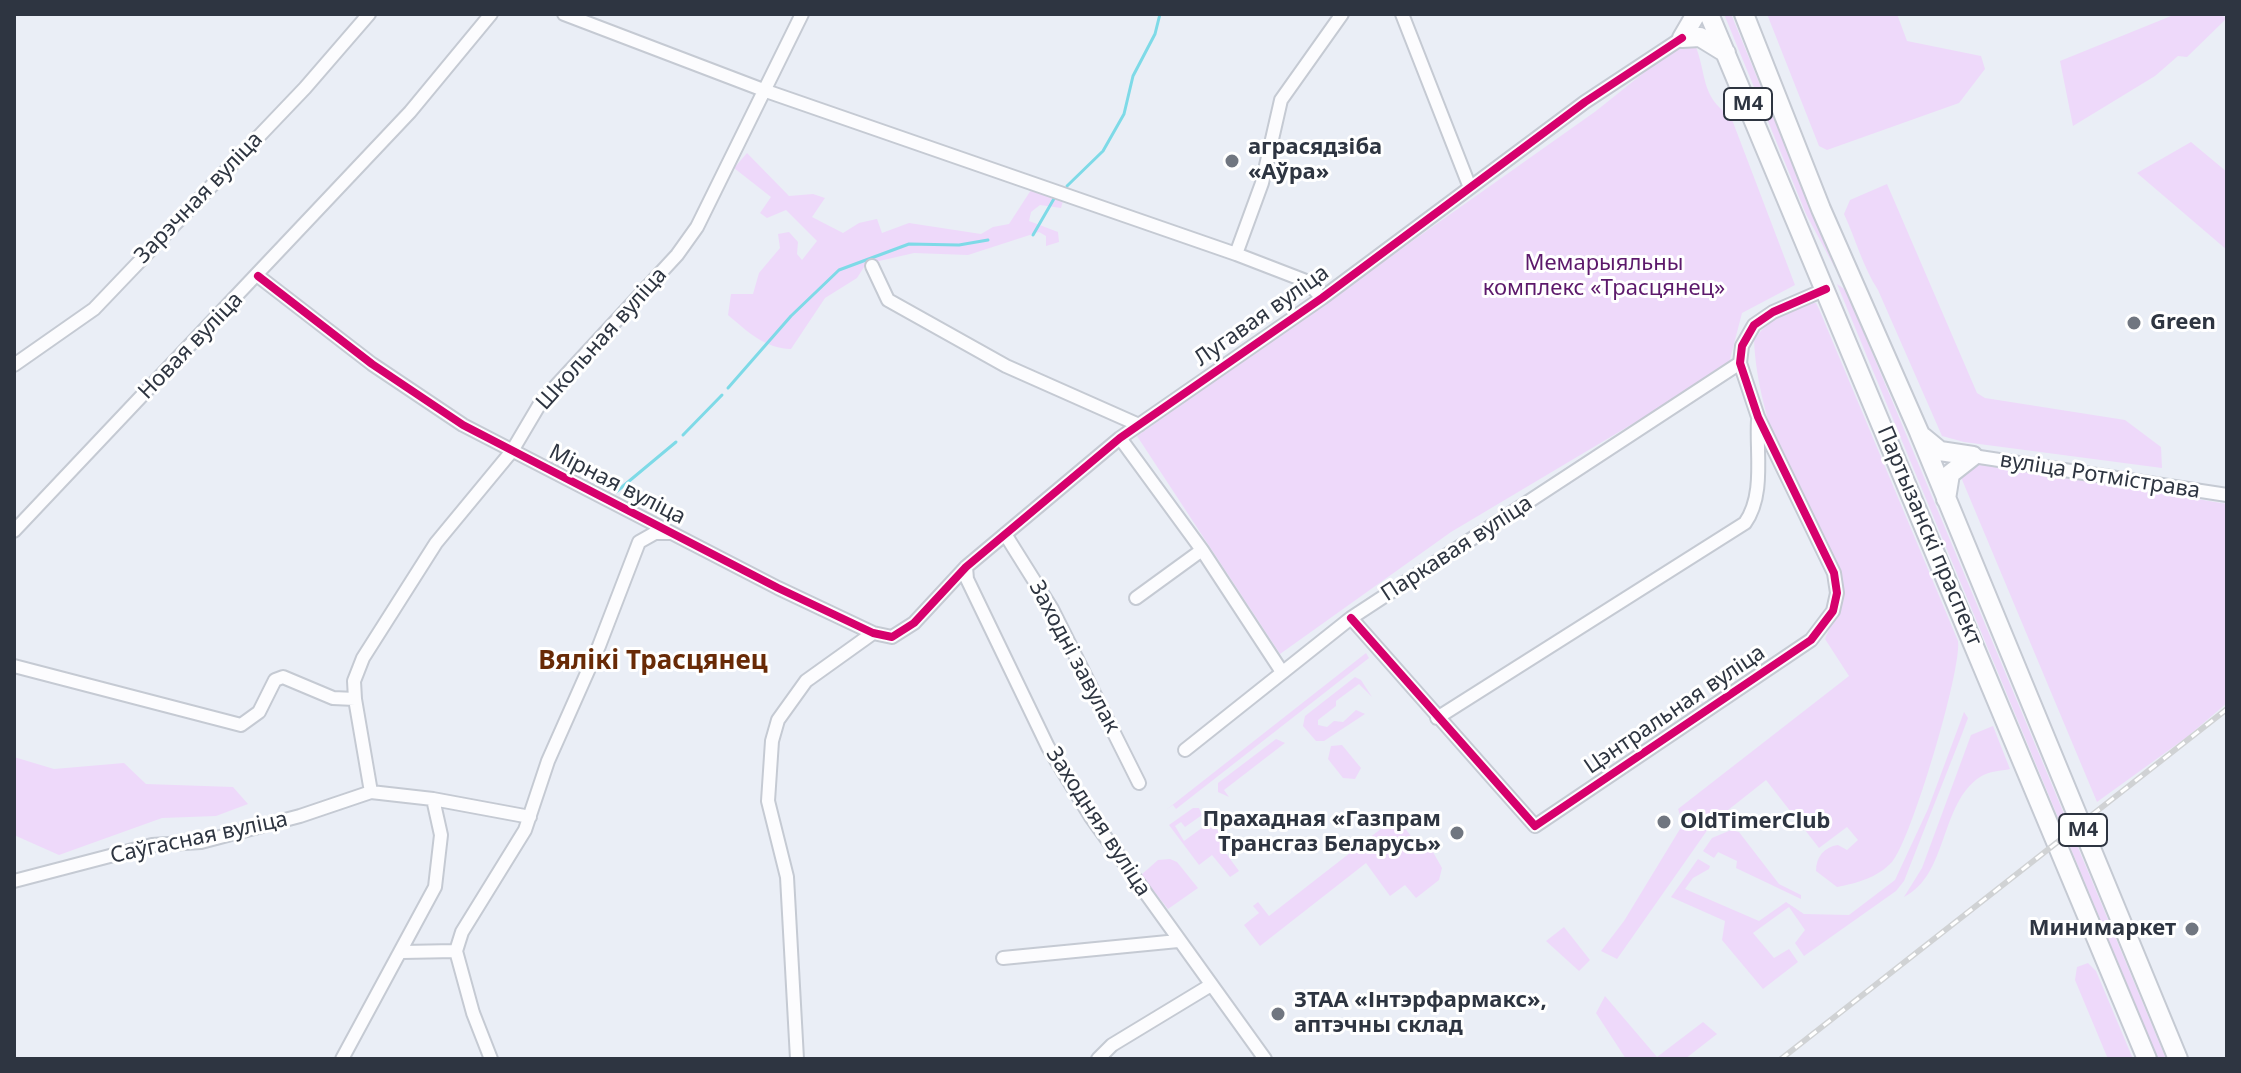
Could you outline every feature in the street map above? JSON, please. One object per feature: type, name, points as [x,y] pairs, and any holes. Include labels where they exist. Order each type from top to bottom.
[{"type":"highway","points":[[1682,38],[1696,14]]},
{"type":"highway","name":"Партызанскі праспект","points":[[1709,14],[2147,1059]]},
{"type":"highway","name":"Партызанскі праспект","points":[[1744,14],[1849,274],[1919,432],[2178,1059]]},
{"type":"highway","points":[[1682,38],[1700,37],[1726,54]]},
{"type":"highway","points":[[1825,287],[1849,274]]},
{"type":"highway","points":[[1919,432],[1933,448],[1973,456]]},
{"type":"highway","points":[[1946,499],[1950,474],[1973,456]]},
{"type":"street","name":"Зарэчная вуліца","points":[[14,365],[35,347],[75,325],[102,301],[297,96],[369,14]]},
{"type":"street","name":"Новая вуліца","points":[[14,531],[410,112],[491,14]]},
{"type":"street","points":[[564,14],[766,91]]},
{"type":"street","name":"Школьная вуліца","points":[[371,792],[355,699],[354,681],[363,658],[403,592],[475,493],[512,451],[541,402],[677,255],[712,200],[802,14]]},
{"type":"street","points":[[1236,254],[1262,183],[1281,100],[1342,14]]},
{"type":"street","points":[[1402,14],[1469,185]]},
{"type":"street","name":"Лугавая вуліца","points":[[966,567],[1120,438],[1322,298],[1469,185],[1585,102],[1682,38]]},
{"type":"street","name":"Лугавая вуліца","points":[[766,91],[1236,254],[1306,281],[1322,298]]},
{"type":"street","points":[[872,266],[888,300],[1006,366],[1139,425]]},
{"type":"street","name":"Мірная вуліца","points":[[258,276],[414,394],[463,425],[873,633]]},
{"type":"street","points":[[1740,363],[1742,346],[1754,325],[1773,312],[1825,287]]},
{"type":"street","name":"Цэнтральная вуліца","points":[[1351,618],[1535,826],[1821,631],[1833,611],[1837,593],[1834,573],[1758,417],[1740,363]]},
{"type":"street","name":"Паркавая вуліца","points":[[1185,750],[1351,618],[1740,363]]},
{"type":"street","name":"Цэнтральная вуліца","points":[[1437,718],[1745,523],[1754,510],[1758,488],[1758,417]]},
{"type":"street","points":[[1120,438],[1202,550],[1282,672]]},
{"type":"street","name":"вуліца Ротмістрава","points":[[1973,456],[2227,495]]},
{"type":"street","points":[[639,542],[649,521]]},
{"type":"street","name":"Мірная вуліца","points":[[456,951],[466,922],[508,862],[530,817],[548,761],[599,646],[639,542],[655,533],[673,534]]},
{"type":"street","name":"Заходні завулак","points":[[1005,534],[1052,609],[1139,783]]},
{"type":"street","points":[[1136,598],[1202,550]]},
{"type":"street","points":[[797,1059],[787,877],[768,801],[772,741],[778,720],[806,681],[873,633],[892,637],[907,629],[966,567]]},
{"type":"street","name":"Заходняя вуліца","points":[[966,567],[967,579],[1048,747],[1091,817],[1265,1059]]},
{"type":"street","points":[[14,666],[241,725],[259,712],[275,680],[283,677],[333,698],[355,699]]},
{"type":"street","name":"Саўгасная вуліца","points":[[14,881],[152,845],[201,842],[300,816],[371,792],[433,799],[530,817]]},
{"type":"street","points":[[342,1059],[435,887],[440,866],[441,835],[433,799]]},
{"type":"street","points":[[1003,958],[1178,941]]},
{"type":"street","points":[[402,952],[456,951],[473,1013],[491,1059]]},
{"type":"street","points":[[1098,1059],[1112,1045],[1211,985]]},
{"type":"green space","points":[[1724,14],[1731,14],[1836,270],[1806,214]]},
{"type":"green space","points":[[1767,14],[1897,14],[1907,41],[1981,56],[1985,69],[1959,103],[1827,150],[1819,146]]},
{"type":"green space","points":[[2176,14],[2217,14],[2227,18],[2187,57],[2178,56],[2155,76],[2073,126],[2060,61]]},
{"type":"green space","name":"Мемарыяльны комплекс «Трасцянец»","points":[[1694,42],[1709,92],[1731,117],[1795,285],[1742,313],[1728,367],[1451,532],[1280,654],[1137,436],[1596,111],[1676,47]]},
{"type":"green space","points":[[2191,142],[2227,172],[2227,250],[2137,173]]},
{"type":"green space","points":[[747,153],[789,196],[813,194],[825,198],[812,217],[843,233],[859,223],[877,219],[882,233],[909,223],[981,234],[993,227],[1009,224],[1031,190],[1063,201],[1061,208],[1040,205],[1031,212],[1029,221],[1058,232],[1059,242],[1046,246],[1046,236],[1039,232],[968,255],[914,253],[866,264],[857,278],[825,298],[791,349],[773,346],[757,338],[728,315],[731,294],[753,294],[759,273],[780,248],[778,234],[789,232],[798,242],[797,254],[802,260],[817,241],[786,210],[767,218],[760,213],[771,197],[734,168]]},
{"type":"green space","points":[[1887,184],[1977,393],[1985,398],[2125,420],[2161,447],[2162,468],[1964,442],[1942,436],[1844,214],[1850,200]]},
{"type":"green space","points":[[1837,284],[1846,290],[2166,1059],[2158,1059]]},
{"type":"green space","points":[[1809,303],[1816,303],[1819,309],[1958,641],[1952,684],[1934,754],[1900,848],[1892,862],[1880,872],[1859,882],[1837,887],[1816,871],[1817,861],[1825,850],[1838,845],[1847,850],[1858,840],[1847,827],[1819,848],[1766,780],[1713,822],[1617,959],[1601,951],[1624,921],[1683,824],[1678,809],[1849,676],[1825,639],[1841,601],[1786,473],[1764,406],[1757,372],[1754,339],[1768,323]]},
{"type":"green space","points":[[1978,462],[2227,504],[2227,703],[2187,737],[2097,802],[1958,470]]},
{"type":"green space","points":[[1366,653],[1369,658],[1176,809],[1173,805],[1166,810]]},
{"type":"green space","points":[[1355,677],[1361,680],[1372,697],[1359,684],[1336,701],[1336,706],[1318,720],[1318,725],[1327,727],[1334,721],[1343,722],[1356,710],[1365,714],[1324,741],[1316,741],[1303,726],[1305,716]]},
{"type":"green space","points":[[1964,712],[1968,718],[1904,881],[1896,891],[1804,956],[1795,943],[1805,930],[1789,907],[1753,933],[1774,958],[1789,949],[1798,962],[1763,989],[1722,940],[1725,921],[1671,897],[1698,859],[1710,866],[1709,869],[1693,878],[1685,889],[1759,921],[1786,902],[1804,914],[1849,915],[1895,880],[1928,809]]},
{"type":"green space","points":[[1993,726],[2010,769],[1984,775],[1967,789],[1957,804],[1929,873],[1918,887],[1904,897],[1922,868],[1971,735]]},
{"type":"green space","points":[[1276,739],[1285,743],[1224,790],[1229,797],[1218,792],[1218,783]]},
{"type":"green space","points":[[1342,745],[1361,768],[1355,779],[1343,778],[1328,759],[1331,746]]},
{"type":"green space","points":[[14,757],[54,769],[124,763],[146,784],[233,787],[248,804],[216,816],[162,818],[59,855],[14,835]]},
{"type":"green space","points":[[1193,808],[1199,808],[1202,815],[1185,827],[1181,822],[1175,826],[1184,841],[1206,825],[1208,819],[1223,837],[1222,848],[1239,871],[1230,877],[1212,855],[1199,865],[1169,825]]},
{"type":"green space","points":[[1391,821],[1402,824],[1421,850],[1429,845],[1442,868],[1439,880],[1416,898],[1405,885],[1390,896],[1366,863],[1260,946],[1244,925],[1259,913],[1253,906],[1258,902],[1269,916]]},
{"type":"green space","points":[[1731,830],[1739,832],[1779,884],[1801,895],[1801,899],[1736,868],[1737,861],[1718,852],[1714,858],[1703,851],[1712,838]]},
{"type":"green space","points":[[1158,860],[1177,862],[1198,888],[1168,909],[1141,875]]},
{"type":"green space","points":[[1564,927],[1590,960],[1579,971],[1546,941]]},
{"type":"green space","points":[[2088,963],[2096,971],[2133,1059],[2108,1059],[2075,980],[2077,967]]},
{"type":"green space","points":[[1605,996],[1657,1057],[1703,1022],[1717,1034],[1685,1059],[1626,1059],[1596,1013]]},
{"type":"waterway","points":[[1067,186],[1103,151],[1124,114],[1133,76],[1155,34],[1160,14]]},
{"type":"waterway","points":[[1033,235],[1055,197]]},
{"type":"waterway","points":[[728,388],[791,316],[839,270],[909,244],[959,245],[988,240]]},
{"type":"waterway","points":[[683,435],[722,395]]},
{"type":"waterway","points":[[616,492],[676,442]]},
{"type":"railway","points":[[1781,1059],[2227,709]]},
{"type":"cycle path","points":[[258,276],[372,364],[463,425],[778,588],[873,633],[892,637],[914,623],[966,567],[1120,438],[1322,298],[1585,102],[1682,38]]},
{"type":"cycle path","points":[[1351,618],[1535,826],[1811,640],[1833,611],[1837,593],[1834,573],[1758,417],[1740,363],[1742,346],[1754,325],[1773,312],[1826,289]]},
{"type":"place","name":"аграсядзіба «Аўра»","points":[[1232,161]]},
{"type":"place","name":"Green","points":[[2134,323]]},
{"type":"place","name":"OldTimerClub","points":[[1664,822]]},
{"type":"place","name":"Прахадная «Газпрам Трансгаз Беларусь»","points":[[1457,833]]},
{"type":"place","name":"Минимаркет","points":[[2192,929]]},
{"type":"place","name":"ЗТАА «Інтэрфармакс», аптэчны склад","points":[[1278,1014]]},
{"type":"district","name":"Вялікі Трасцянец","points":[[653,662]]}]
